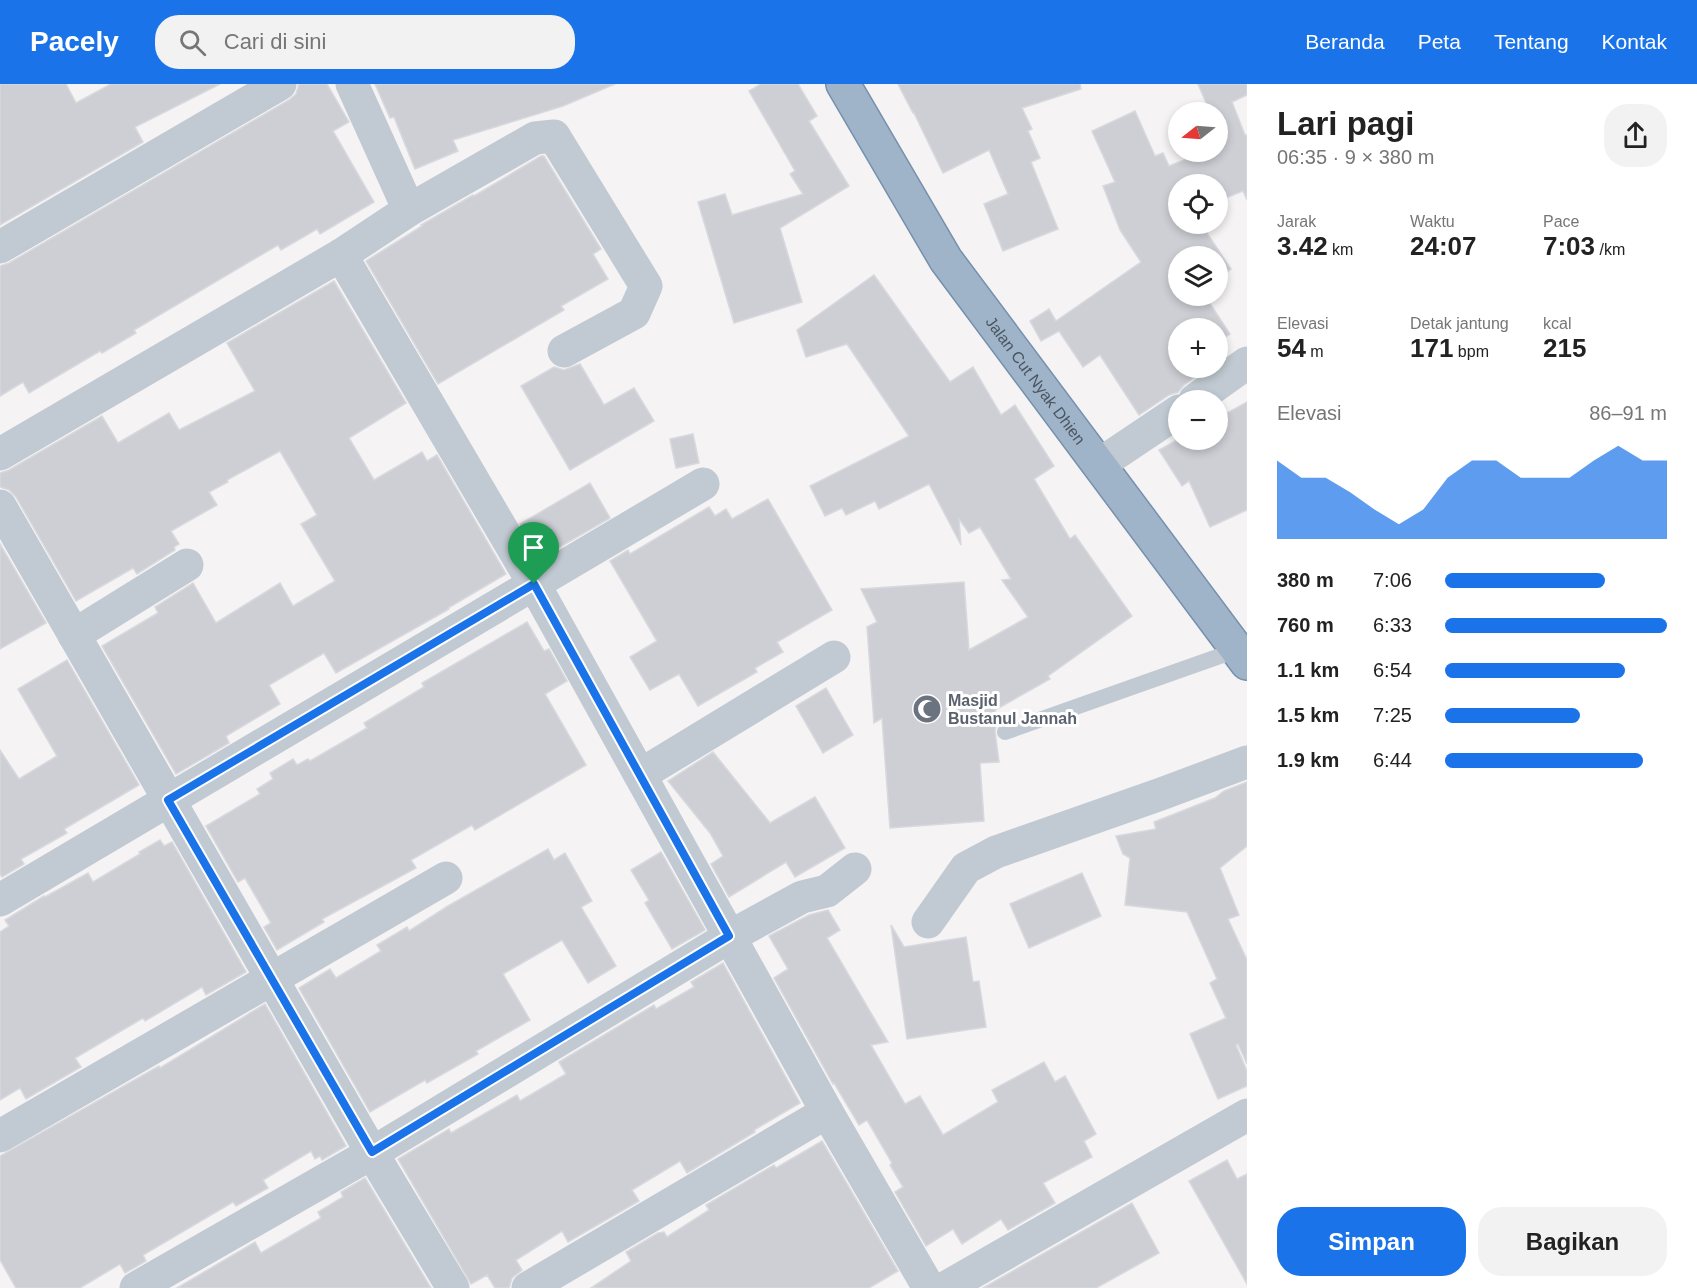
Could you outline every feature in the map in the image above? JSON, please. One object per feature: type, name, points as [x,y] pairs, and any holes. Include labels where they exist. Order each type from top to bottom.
[{"type":"highway","name":"Jalan Cut Nyak Dhien","points":[[843,84],[946,260],[1242,656]]},
{"type":"street","points":[[0,247],[280,84]]},
{"type":"street","points":[[352,84],[408,210]]},
{"type":"street","points":[[0,454],[341,255],[408,210],[535,138],[554,136],[646,286],[634,313],[564,351]]},
{"type":"street","points":[[341,255],[534,584],[827,1112],[929,1288]]},
{"type":"street","points":[[1209,390],[1247,363]]},
{"type":"street","points":[[1100,464],[1168,418]]},
{"type":"street","points":[[0,900],[703,484]]},
{"type":"street","points":[[0,506],[272,980],[453,1288]]},
{"type":"street","points":[[74,635],[188,565]]},
{"type":"street","points":[[640,775],[834,657]]},
{"type":"street","points":[[928,922],[966,868],[996,852],[1161,795],[1247,762]]},
{"type":"street","points":[[136,1288],[372,1152],[729,936],[802,897],[827,891],[855,869]]},
{"type":"street","points":[[0,1136],[446,878]]},
{"type":"street","points":[[528,1288],[827,1112]]},
{"type":"street","points":[[945,1288],[1247,1115]]},
{"type":"lane","points":[[1005,732],[1242,656]]},
{"type":"building","points":[[0,84],[66,84],[76,103],[111,84],[220,84],[135,127],[143,142],[0,225]]},
{"type":"building","points":[[299,84],[327,84],[349,122],[333,131],[374,202],[320,234],[317,229],[281,250],[278,245],[134,330],[136,333],[102,353],[100,351],[29,393],[23,382],[0,396],[0,266],[9,263],[289,100],[296,94]]},
{"type":"building","points":[[375,84],[615,84],[563,106],[453,140],[458,151],[415,169],[394,117],[390,118]]},
{"type":"building","points":[[761,84],[798,84],[817,116],[809,121],[849,186],[780,228],[802,302],[734,323],[698,202],[725,194],[732,215],[803,194],[790,174],[795,171],[749,91]]},
{"type":"building","points":[[898,84],[1080,84],[1081,89],[1022,108],[1032,129],[1028,131],[1040,158],[1031,162],[1058,229],[1003,251],[984,204],[1008,194],[989,150],[943,173]]},
{"type":"building","points":[[1198,84],[1247,84],[1247,95],[1232,102],[1245,135],[1247,135],[1247,200],[1243,191],[1228,197],[1228,174],[1168,174],[1168,234],[1208,234],[1216,246],[1168,246],[1168,306],[1212,306],[1219,318],[1168,318],[1168,378],[1194,378],[1180,390],[1168,390],[1168,396],[1139,415],[1100,355],[1083,367],[1059,331],[1041,341],[1030,321],[1049,309],[1056,321],[1141,262],[1120,230],[1103,186],[1115,182],[1092,131],[1135,111],[1155,156],[1163,153],[1169,166],[1179,162],[1228,162],[1228,102],[1206,102]]},
{"type":"building","points":[[544,156],[601,249],[593,254],[608,279],[561,306],[564,310],[438,384],[366,261],[421,225]]},
{"type":"building","points":[[874,275],[950,382],[973,367],[1001,415],[1015,405],[1054,466],[1034,479],[1070,539],[1075,535],[1132,616],[1048,676],[1050,679],[995,710],[999,762],[980,763],[984,821],[890,828],[882,718],[874,723],[867,627],[877,622],[861,589],[964,582],[969,650],[1028,617],[1002,580],[1011,579],[980,527],[969,533],[959,519],[961,545],[929,484],[879,509],[875,501],[846,515],[842,508],[825,516],[810,486],[909,436],[847,344],[806,357],[797,330]]},
{"type":"building","points":[[334,281],[406,403],[349,438],[374,480],[422,452],[427,461],[437,455],[506,574],[336,673],[324,653],[269,685],[280,704],[226,736],[229,743],[176,774],[102,646],[158,613],[155,607],[193,583],[216,623],[280,583],[293,606],[335,581],[301,524],[317,515],[280,451],[209,492],[217,505],[171,531],[179,544],[174,547],[175,550],[137,574],[133,568],[76,601],[16,497],[9,490],[0,487],[0,473],[102,416],[118,443],[169,413],[179,430],[255,391],[227,343]]},
{"type":"building","points":[[580,364],[604,405],[634,388],[654,421],[570,470],[521,386],[554,367],[564,370]]},
{"type":"building","points":[[1247,402],[1247,510],[1210,527],[1189,481],[1182,486],[1159,450],[1168,445],[1168,450],[1228,450],[1228,412]]},
{"type":"building","points":[[693,434],[699,463],[676,468],[670,439]]},
{"type":"building","points":[[590,483],[610,518],[541,558],[520,524]]},
{"type":"building","points":[[768,499],[832,610],[777,642],[783,652],[755,668],[757,672],[698,706],[679,674],[650,690],[630,657],[657,641],[610,561],[628,550],[630,554],[709,507],[715,516],[726,509],[732,519]]},
{"type":"building","points":[[0,544],[46,623],[0,649]]},
{"type":"building","points":[[527,622],[544,651],[549,649],[567,681],[545,694],[586,765],[475,830],[472,825],[411,860],[416,868],[322,919],[324,922],[277,950],[264,927],[271,923],[245,878],[238,882],[206,826],[260,794],[257,789],[273,779],[270,773],[293,759],[297,765],[308,759],[310,761],[367,728],[364,723],[424,687],[422,683]]},
{"type":"building","points":[[67,660],[139,785],[64,829],[67,833],[21,859],[24,864],[2,877],[0,874],[0,750],[19,779],[57,756],[18,689]]},
{"type":"building","points":[[826,688],[853,735],[823,753],[796,706]]},
{"type":"building","points":[[713,752],[770,823],[815,797],[845,848],[795,877],[786,862],[729,897],[711,864],[723,856],[710,833],[668,781]]},
{"type":"building","points":[[1247,782],[1247,846],[1220,868],[1239,915],[1228,919],[1247,960],[1247,1064],[1238,1044],[1236,1045],[1247,1071],[1247,1086],[1218,1099],[1190,1034],[1226,1018],[1210,983],[1217,979],[1187,912],[1125,905],[1130,858],[1123,854],[1116,836],[1156,829],[1154,822],[1215,798],[1224,791]]},
{"type":"building","points":[[160,840],[164,846],[172,842],[246,972],[206,995],[202,987],[145,1021],[143,1018],[75,1058],[81,1067],[26,1099],[20,1088],[0,1100],[0,932],[9,926],[5,920],[88,873],[93,882]]},
{"type":"building","points":[[548,849],[554,860],[565,853],[592,901],[581,907],[616,966],[588,983],[562,940],[503,974],[530,1020],[476,1051],[478,1054],[427,1083],[425,1080],[370,1112],[299,988],[330,969],[336,978],[381,951],[377,945],[407,927],[409,931]]},
{"type":"building","points":[[661,852],[705,930],[672,949],[645,903],[649,900],[631,870]]},
{"type":"building","points":[[1082,873],[1101,916],[1029,948],[1010,904]]},
{"type":"building","points":[[828,910],[840,930],[827,938],[888,1042],[871,1045],[905,1104],[920,1096],[943,1135],[998,1102],[992,1090],[1044,1062],[1055,1082],[1065,1076],[1096,1134],[1084,1141],[1092,1157],[1043,1183],[1055,1203],[1008,1230],[1001,1219],[962,1244],[953,1229],[926,1246],[895,1192],[903,1187],[890,1165],[892,1163],[867,1120],[859,1125],[833,1084],[774,978],[788,969],[769,936],[809,915]]},
{"type":"building","points":[[891,925],[904,947],[966,937],[973,982],[979,981],[986,1027],[907,1039]]},
{"type":"building","points":[[723,963],[800,1103],[687,1173],[680,1161],[632,1190],[639,1201],[568,1242],[562,1231],[516,1260],[522,1270],[512,1278],[509,1288],[495,1288],[487,1275],[471,1284],[398,1159],[449,1129],[451,1133],[517,1095],[520,1101],[566,1074],[559,1062],[654,1005],[656,1009],[694,987],[691,982]]},
{"type":"building","points":[[265,1004],[346,1146],[322,1160],[320,1156],[315,1159],[311,1151],[263,1180],[268,1188],[236,1206],[233,1202],[143,1255],[146,1261],[125,1273],[120,1264],[80,1288],[16,1288],[0,1260],[0,1156],[159,1066],[160,1068]]},
{"type":"building","points":[[822,1141],[898,1271],[869,1288],[591,1288],[631,1261],[626,1252],[658,1233],[664,1232],[667,1237],[709,1210],[706,1205],[774,1165],[776,1168]]},
{"type":"building","points":[[1227,1160],[1237,1179],[1247,1174],[1247,1284],[1189,1181]]},
{"type":"building","points":[[365,1178],[431,1288],[177,1288],[255,1242],[261,1253],[321,1218],[318,1212],[343,1197],[341,1192]]},
{"type":"building","points":[[1132,1203],[1159,1253],[1096,1288],[983,1288]]},
{"type":"place","name":"Masjid Bustanul Jannah","points":[[927,709]]},
{"type":"route","points":[[534,584],[729,936],[372,1152],[168,800],[534,584]]}]
